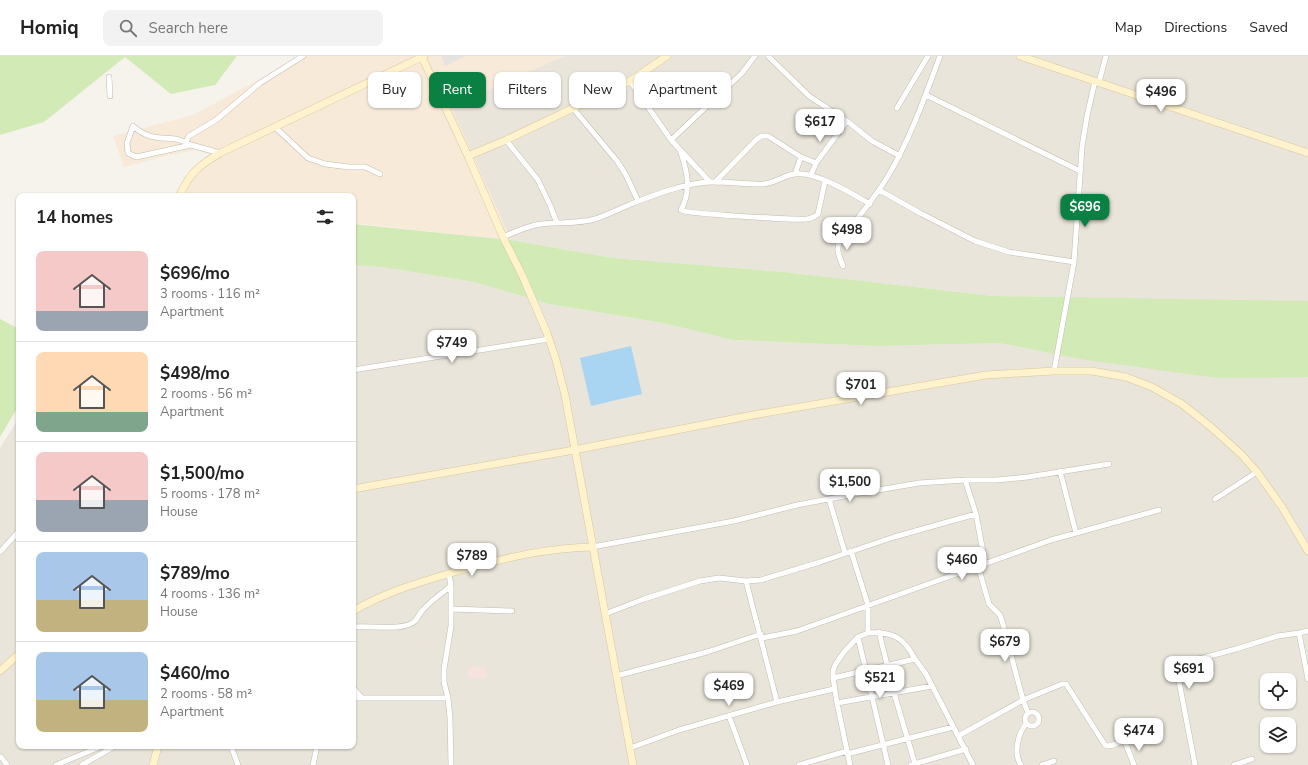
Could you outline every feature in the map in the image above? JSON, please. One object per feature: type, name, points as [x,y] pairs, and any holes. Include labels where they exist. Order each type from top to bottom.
[{"type":"street","points":[[186,142],[189,136],[216,120],[260,83],[303,56]]},
{"type":"street","points":[[181,193],[191,174],[220,153],[423,56],[503,237],[523,277],[549,339],[556,360],[565,395],[604,614],[633,765]]},
{"type":"street","points":[[626,83],[668,56]]},
{"type":"street","points":[[671,140],[742,73],[756,56]]},
{"type":"street","points":[[768,56],[809,96],[847,121],[872,141],[900,156]]},
{"type":"street","points":[[897,108],[928,56]]},
{"type":"street","points":[[843,266],[838,254],[839,243],[870,204],[900,156],[926,95],[940,56]]},
{"type":"street","points":[[1020,56],[1308,153]]},
{"type":"street","points":[[1054,371],[1074,262],[1082,146],[1087,116],[1106,56]]},
{"type":"street","points":[[109,77],[110,96]]},
{"type":"street","points":[[630,81],[671,140],[712,182]]},
{"type":"street","points":[[926,95],[1080,171]]},
{"type":"street","points":[[468,156],[506,140],[572,108],[617,161],[626,174],[638,201]]},
{"type":"street","points":[[811,175],[816,163],[847,121]]},
{"type":"street","points":[[191,145],[136,157],[130,155],[127,150],[127,140],[133,126],[140,133],[148,137],[182,140],[191,145],[220,153]]},
{"type":"street","points":[[275,127],[308,158],[325,164],[365,167],[380,174]]},
{"type":"street","points":[[712,182],[762,136],[772,139],[801,157],[816,163]]},
{"type":"street","points":[[506,140],[538,180],[557,224]]},
{"type":"street","points":[[680,150],[686,169],[688,186],[682,211],[806,219],[813,218],[818,214],[825,181]]},
{"type":"street","points":[[795,174],[801,157]]},
{"type":"street","points":[[503,237],[532,226],[594,219],[638,201],[688,186],[712,182],[764,184],[795,174],[803,173],[834,184],[870,204]]},
{"type":"street","points":[[879,190],[975,241],[1009,252],[1074,262]]},
{"type":"street","points":[[356,370],[549,339]]},
{"type":"street","points":[[356,488],[574,450],[753,415],[986,375],[1054,371],[1092,371],[1126,377],[1152,387],[1182,404],[1242,454],[1282,507],[1308,551]]},
{"type":"street","points":[[356,609],[386,594],[449,574],[526,554],[554,549],[592,548],[734,521],[829,499],[919,484],[1028,477],[1109,464]]},
{"type":"street","points":[[1060,471],[1076,533]]},
{"type":"street","points":[[1215,499],[1257,472]]},
{"type":"street","points":[[965,480],[976,514],[985,563]]},
{"type":"street","points":[[829,499],[845,553]]},
{"type":"street","points":[[616,676],[761,636],[797,631],[1045,542],[1159,510]]},
{"type":"street","points":[[604,614],[700,581],[719,578],[746,581],[761,580],[894,537],[976,514]]},
{"type":"street","points":[[0,552],[16,534]]},
{"type":"street","points":[[851,552],[868,605],[868,633]]},
{"type":"street","points":[[978,566],[989,604],[1000,616],[1002,621],[1023,700],[1028,712]]},
{"type":"street","points":[[449,574],[452,609],[451,626],[444,669],[444,682],[448,698],[450,718],[451,765]]},
{"type":"street","points":[[746,581],[777,702]]},
{"type":"street","points":[[356,627],[392,627],[412,623],[416,621],[421,611],[429,603],[451,586]]},
{"type":"street","points":[[452,609],[512,611]]},
{"type":"street","points":[[1195,765],[1176,671],[1177,667],[1180,664],[1278,636],[1308,631]]},
{"type":"street","points":[[880,632],[894,693],[908,738],[913,764],[966,749]]},
{"type":"street","points":[[850,765],[832,678],[835,665],[844,652],[858,638],[868,633],[880,632],[900,638],[909,647],[926,674],[973,765]]},
{"type":"street","points":[[1299,633],[1308,679]]},
{"type":"street","points":[[858,638],[882,745],[888,765]]},
{"type":"street","points":[[0,671],[16,657]]},
{"type":"street","points":[[832,678],[916,658]]},
{"type":"street","points":[[958,736],[1023,700],[1062,684],[1066,684],[1069,686],[1105,745],[1110,746],[1122,741],[1126,742],[1134,765]]},
{"type":"street","points":[[837,703],[932,686]]},
{"type":"street","points":[[630,748],[679,730],[777,702],[834,689]]},
{"type":"street","points":[[356,691],[361,697]]},
{"type":"street","points":[[356,698],[448,698]]},
{"type":"street","points":[[1026,724],[1034,726],[1039,719],[1037,714],[1028,712]]},
{"type":"street","points":[[1026,724],[1024,718],[1028,712]]},
{"type":"street","points":[[729,716],[747,765]]},
{"type":"street","points":[[1021,765],[1017,754],[1018,737],[1021,729],[1026,724]]},
{"type":"street","points":[[799,765],[953,727]]},
{"type":"street","points":[[56,765],[95,749]]},
{"type":"street","points":[[82,765],[110,749]]},
{"type":"street","points":[[154,765],[157,749]]},
{"type":"street","points":[[232,749],[238,765]]},
{"type":"street","points":[[313,765],[317,749]]},
{"type":"street","points":[[1,757],[7,765]]},
{"type":"street","points":[[1234,765],[1252,759]]},
{"type":"street","points":[[1042,765],[1054,761]]},
{"type":"shaded area","points":[[303,56],[564,56],[528,72],[494,72],[494,87],[486,91],[486,72],[429,72],[429,108],[452,108],[511,240],[356,223],[356,193],[184,193],[190,181],[215,156],[195,150],[124,167],[113,136],[193,115]]},
{"type":"shaded area","points":[[441,56],[465,56],[445,66]]},
{"type":"shaded area","points":[[564,56],[1308,56],[1308,765],[0,765],[0,448],[16,423],[16,749],[356,749],[356,265],[382,267],[474,282],[549,304],[663,323],[733,340],[878,346],[999,343],[1051,353],[1061,297],[993,296],[784,272],[613,258],[511,240],[451,108],[486,108],[486,90],[494,87],[494,108],[561,108],[561,72],[528,72]]},
{"type":"shaded area","points":[[468,667],[486,667],[486,678],[468,678]]},
{"type":"green space","points":[[0,56],[237,56],[215,85],[171,94],[125,57],[44,122],[0,135]]},
{"type":"green space","points":[[356,224],[511,240],[613,258],[784,272],[993,296],[1308,301],[1308,377],[1217,378],[1080,359],[999,343],[878,346],[733,340],[663,323],[549,304],[474,282],[382,267],[356,265]]},
{"type":"green space","points":[[0,319],[16,327],[16,410],[0,437]]},
{"type":"water","points":[[631,346],[642,394],[591,406],[580,358]]}]
